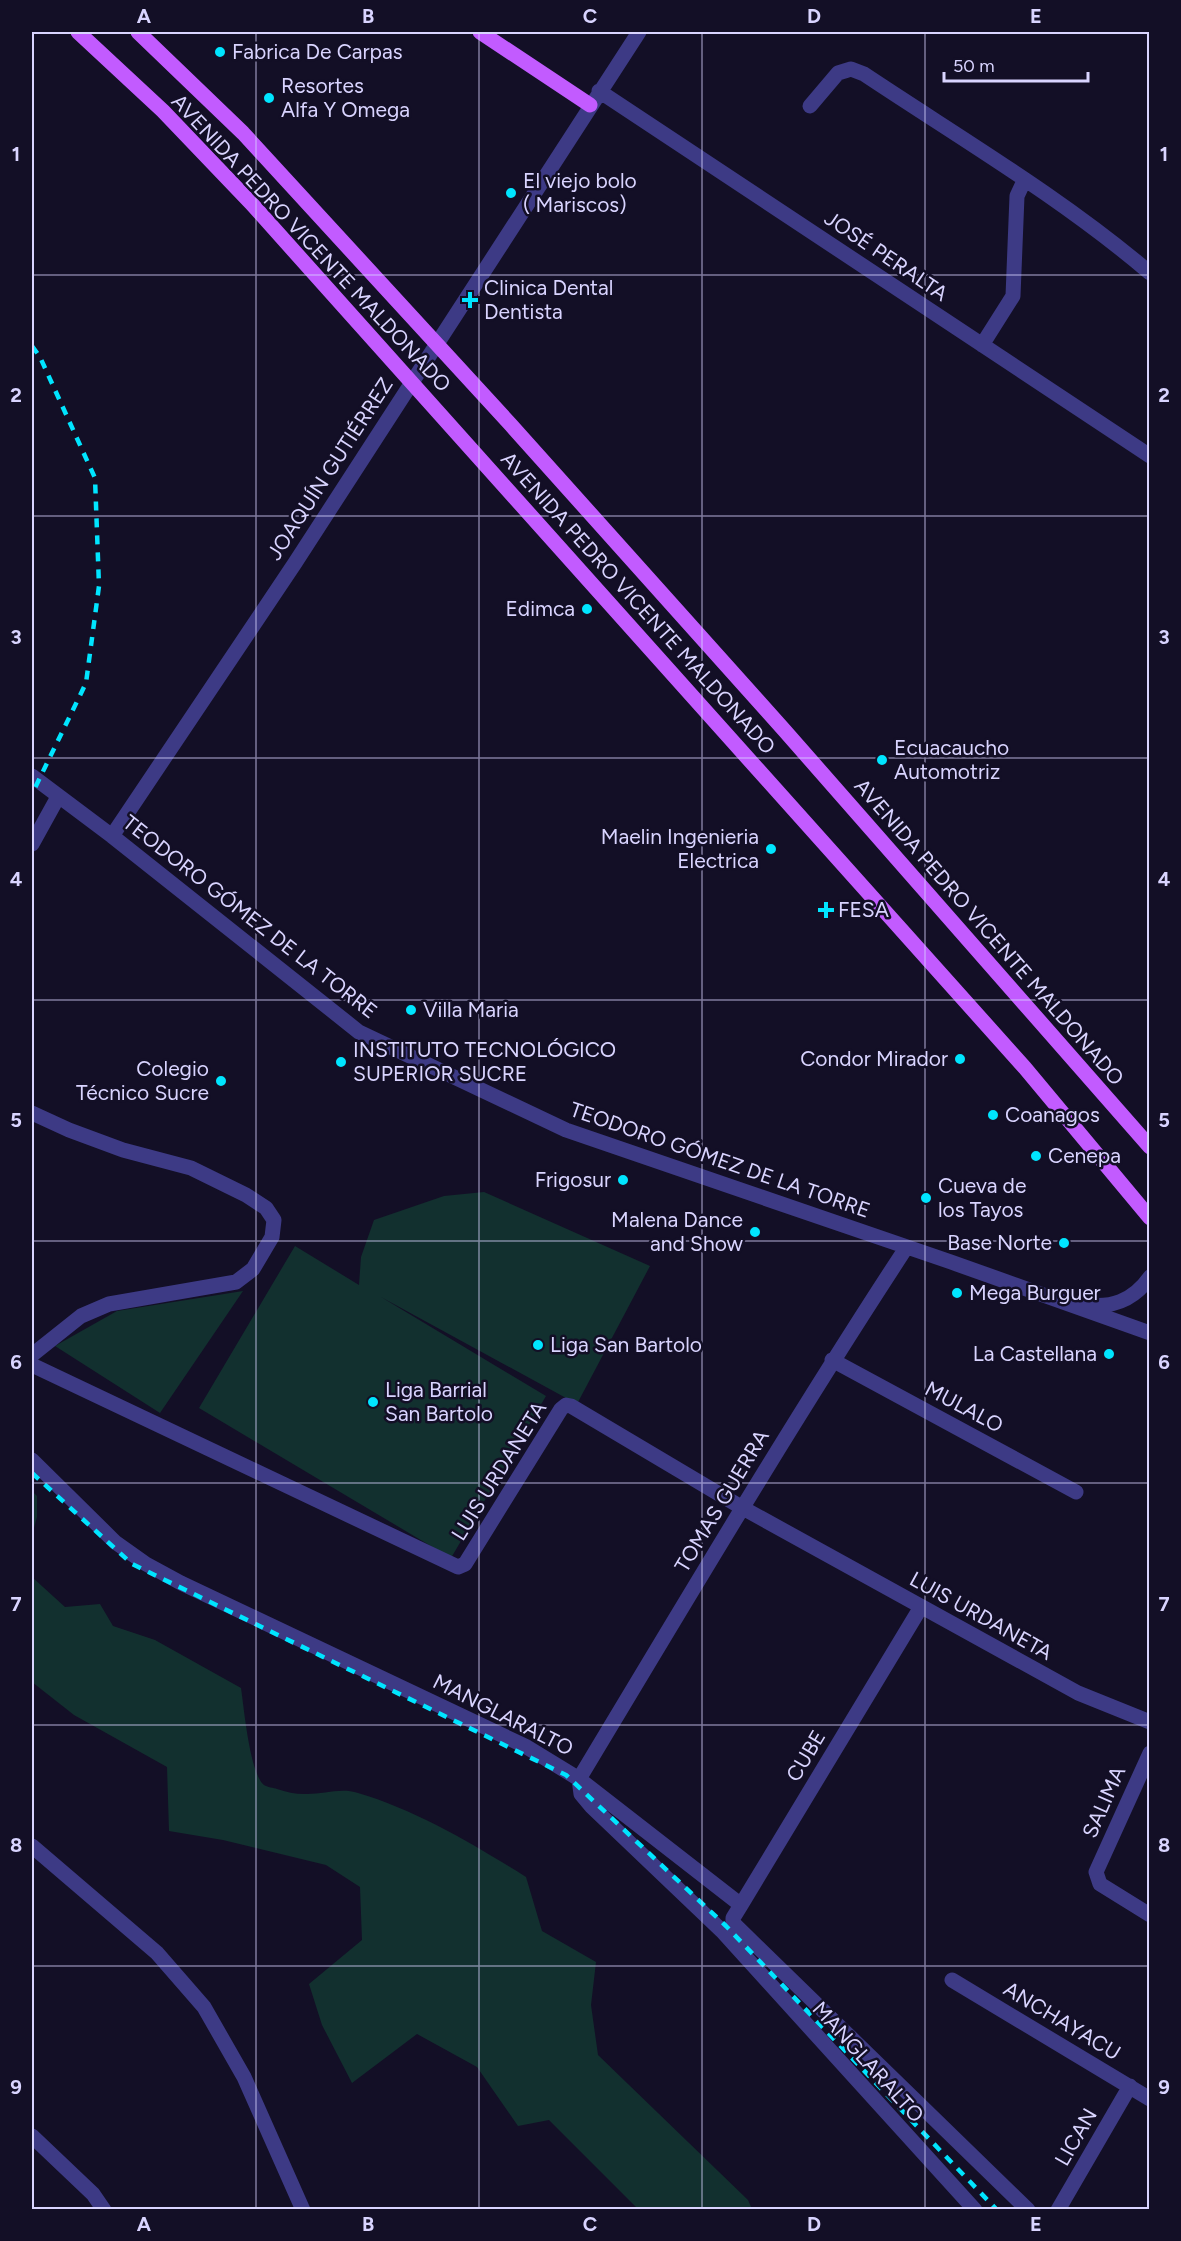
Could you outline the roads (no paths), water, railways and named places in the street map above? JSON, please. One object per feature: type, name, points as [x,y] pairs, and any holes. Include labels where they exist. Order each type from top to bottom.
[{"type":"main road","name":"AVENIDA PEDRO VICENTE MALDONADO","points":[[78,32],[171,119],[412,382],[1025,1068],[1149,1218]]},
{"type":"main road","name":"AVENIDA PEDRO VICENTE MALDONADO","points":[[138,32],[243,133],[436,345],[785,731],[1149,1147]]},
{"type":"main road","points":[[480,32],[590,105]]},
{"type":"street","name":"JOAQUÍN GUTIÉRREZ","points":[[112,836],[294,563],[639,32]]},
{"type":"street","points":[[810,106],[838,73],[850,69],[864,74],[1120,248],[1149,273]]},
{"type":"street","name":"JOSÉ PERALTA","points":[[599,91],[1149,456]]},
{"type":"street","points":[[982,345],[1013,296],[1017,196],[1024,181]]},
{"type":"street","name":"TEODORO GÓMEZ DE LA TORRE","points":[[32,776],[112,836],[360,1032],[566,1130],[951,1262],[1149,1333]]},
{"type":"street","points":[[32,844],[58,797]]},
{"type":"street","points":[[32,1113],[112,1146],[191,1168],[222,1182],[266,1208],[272,1215],[274,1225],[272,1238],[260,1260],[253,1269],[236,1282],[109,1304],[81,1316],[32,1355]]},
{"type":"street","name":"TOMAS GUERRA","points":[[579,1779],[741,1507],[832,1360],[906,1248]]},
{"type":"street","name":"TEODORO GÓMEZ DE LA TORRE","points":[[1059,1301],[1108,1306],[1126,1300],[1141,1289],[1149,1277]]},
{"type":"street","name":"MULALO","points":[[832,1360],[1076,1492]]},
{"type":"street","name":"LUIS URDANETA","points":[[32,1365],[458,1567],[465,1564],[561,1409],[566,1405],[571,1406],[741,1507],[1078,1693],[1149,1722]]},
{"type":"street","name":"MANGLARALTO","points":[[32,1460],[115,1542],[146,1564],[181,1583],[525,1746],[579,1779],[581,1794],[591,1806],[722,1931],[975,2210]]},
{"type":"street","name":"CUBE","points":[[736,1928],[733,1923],[734,1918],[741,1905],[921,1607]]},
{"type":"street","name":"SALIMA","points":[[1149,1753],[1097,1868],[1100,1884],[1149,1915]]},
{"type":"street","points":[[579,1779],[741,1905]]},
{"type":"street","points":[[32,1846],[157,1953],[204,2007],[244,2077],[303,2210]]},
{"type":"street","name":"MANGLARALTO","points":[[736,1928],[1028,2210]]},
{"type":"street","name":"ANCHAYACU","points":[[952,1980],[1149,2098]]},
{"type":"street","name":"LICAN","points":[[1058,2210],[1130,2086]]},
{"type":"street","points":[[32,2136],[93,2193],[104,2210]]},
{"type":"railway","points":[[32,346],[40,357],[95,478],[99,586],[86,683],[32,794]]},
{"type":"railway","points":[[32,1473],[132,1564],[566,1775],[726,1926],[997,2210]]},
{"type":"place","name":"Fabrica De Carpas","points":[[220,52]]},
{"type":"place","name":"Resortes Alfa Y Omega","points":[[269,98]]},
{"type":"place","name":"El viejo bolo ( Mariscos)","points":[[511,193]]},
{"type":"place","name":"Clinica Dental Dentista","points":[[470,300]]},
{"type":"place","name":"Edimca","points":[[587,609]]},
{"type":"place","name":"Ecuacaucho Automotriz","points":[[882,760]]},
{"type":"place","name":"Maelin Ingenieria Electrica","points":[[771,849]]},
{"type":"place","name":"FESA","points":[[826,910]]},
{"type":"place","name":"Villa Maria","points":[[411,1010]]},
{"type":"place","name":"Condor Mirador","points":[[960,1059]]},
{"type":"place","name":"INSTITUTO TECNOLÓGICO SUPERIOR SUCRE","points":[[341,1062]]},
{"type":"place","name":"Colegio Técnico Sucre","points":[[221,1081]]},
{"type":"place","name":"Coanagos","points":[[993,1115]]},
{"type":"place","name":"Cenepa","points":[[1036,1156]]},
{"type":"place","name":"Frigosur","points":[[623,1180]]},
{"type":"place","name":"Cueva de los Tayos","points":[[926,1198]]},
{"type":"place","name":"Malena Dance and Show","points":[[755,1232]]},
{"type":"place","name":"Base Norte","points":[[1064,1243]]},
{"type":"place","name":"Mega Burguer","points":[[957,1293]]},
{"type":"place","name":"Liga San Bartolo","points":[[538,1345]]},
{"type":"place","name":"La Castellana","points":[[1109,1354]]},
{"type":"place","name":"Liga Barrial San Bartolo","points":[[373,1402]]}]
